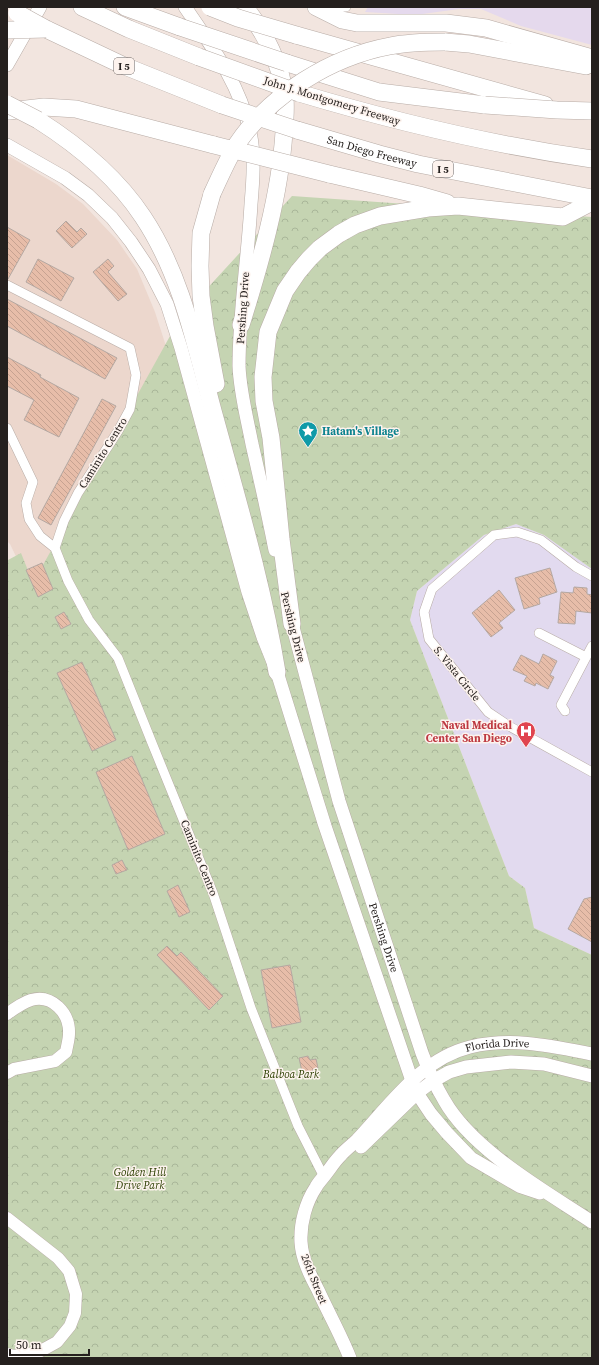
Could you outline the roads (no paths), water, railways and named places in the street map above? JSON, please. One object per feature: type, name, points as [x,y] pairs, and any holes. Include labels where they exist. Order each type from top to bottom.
[{"type":"highway","name":"John J. Montgomery Freeway","points":[[82,7],[129,29],[199,57],[299,93],[378,116],[434,130],[498,144],[592,159]]},
{"type":"highway","points":[[125,7],[260,55],[379,92],[473,104],[592,111]]},
{"type":"highway","points":[[210,7],[238,18],[296,35],[526,100],[592,116]]},
{"type":"highway","points":[[241,325],[258,270],[275,197],[283,148],[285,112],[285,99],[282,80],[276,64],[261,32],[245,7]]},
{"type":"highway","points":[[316,7],[342,20],[356,23],[446,23],[486,28],[592,58]]},
{"type":"highway","name":"I 5","points":[[12,10],[46,29]]},
{"type":"highway","points":[[7,30],[46,29]]},
{"type":"highway","name":"San Diego Freeway","points":[[46,29],[122,65],[204,98],[297,130],[412,162],[592,198]]},
{"type":"highway","points":[[241,513],[207,340],[201,296],[200,266],[201,233],[212,194],[237,144],[252,125],[275,102],[301,82],[346,59],[372,50],[390,46],[416,42],[469,44],[592,67]]},
{"type":"highway","points":[[7,104],[38,120],[64,136],[86,153],[125,192],[143,217],[159,244],[178,288],[189,319],[251,548],[270,629],[277,672]]},
{"type":"highway","points":[[7,111],[44,106],[76,109],[458,206],[563,217],[592,202]]},
{"type":"highway","points":[[292,624],[281,538],[271,438],[264,401],[263,377],[268,332],[275,313],[285,291],[309,259],[320,248],[345,231],[368,219],[380,216],[428,208],[458,206]]},
{"type":"main road","points":[[7,65],[40,7]]},
{"type":"main road","name":"Pershing Drive","points":[[185,7],[229,77],[242,104],[250,131],[252,146],[252,187],[239,368],[246,417],[292,624],[339,801],[428,1067],[444,1101],[467,1130],[502,1161],[592,1222]]},
{"type":"main road","name":"Pershing Drive","points":[[7,145],[65,178],[88,195],[117,224],[131,242],[149,269],[167,304],[181,348],[248,592],[263,637],[277,672],[325,826],[417,1093],[431,1114],[471,1158],[519,1186],[552,1196]]},
{"type":"main road","name":"Florida Drive","points":[[412,1081],[442,1057],[469,1047],[496,1043],[519,1042],[544,1044],[592,1054]]},
{"type":"main road","name":"Florida Drive","points":[[417,1093],[433,1080],[449,1072],[466,1067],[512,1062],[544,1064],[592,1076]]},
{"type":"main road","name":"26th Street","points":[[350,1358],[310,1275],[304,1259],[301,1242],[302,1223],[307,1204],[324,1176],[340,1156],[412,1081]]},
{"type":"main road","name":"26th Street","points":[[324,1176],[360,1148],[417,1093]]},
{"type":"street","points":[[337,7],[346,7]]},
{"type":"street","name":"Caminito Centro","points":[[7,285],[130,348],[136,375],[130,409],[118,431],[78,493],[64,521],[55,548]]},
{"type":"street","name":"Caminito Centro","points":[[7,428],[33,482],[26,503],[29,518],[40,536],[55,548],[68,581],[89,620],[118,658],[213,893],[251,1008],[298,1126],[324,1176]]},
{"type":"street","name":"S. Vista Circle","points":[[592,576],[576,567],[541,540],[517,532],[494,535],[432,589],[424,612],[429,639],[488,712],[509,726],[592,772]]},
{"type":"street","points":[[539,633],[586,657]]},
{"type":"street","points":[[565,711],[561,705],[592,646]]},
{"type":"street","points":[[7,1014],[19,1005],[32,1000],[45,999],[59,1007],[66,1018],[69,1033],[66,1052],[55,1061],[14,1069],[7,1073]]},
{"type":"street","points":[[7,1218],[58,1258],[69,1271],[76,1294],[75,1313],[70,1326],[57,1342],[37,1353],[13,1356],[7,1354]]},
{"type":"place","name":"Hatam's Village","points":[[308,448]]},
{"type":"place","name":"Naval Medical Center San Diego","points":[[526,748]]},
{"type":"park label","name":"Balboa Park","points":[[291,1074]]},
{"type":"park label","name":"Golden Hill Drive Park","points":[[140,1178]]}]
